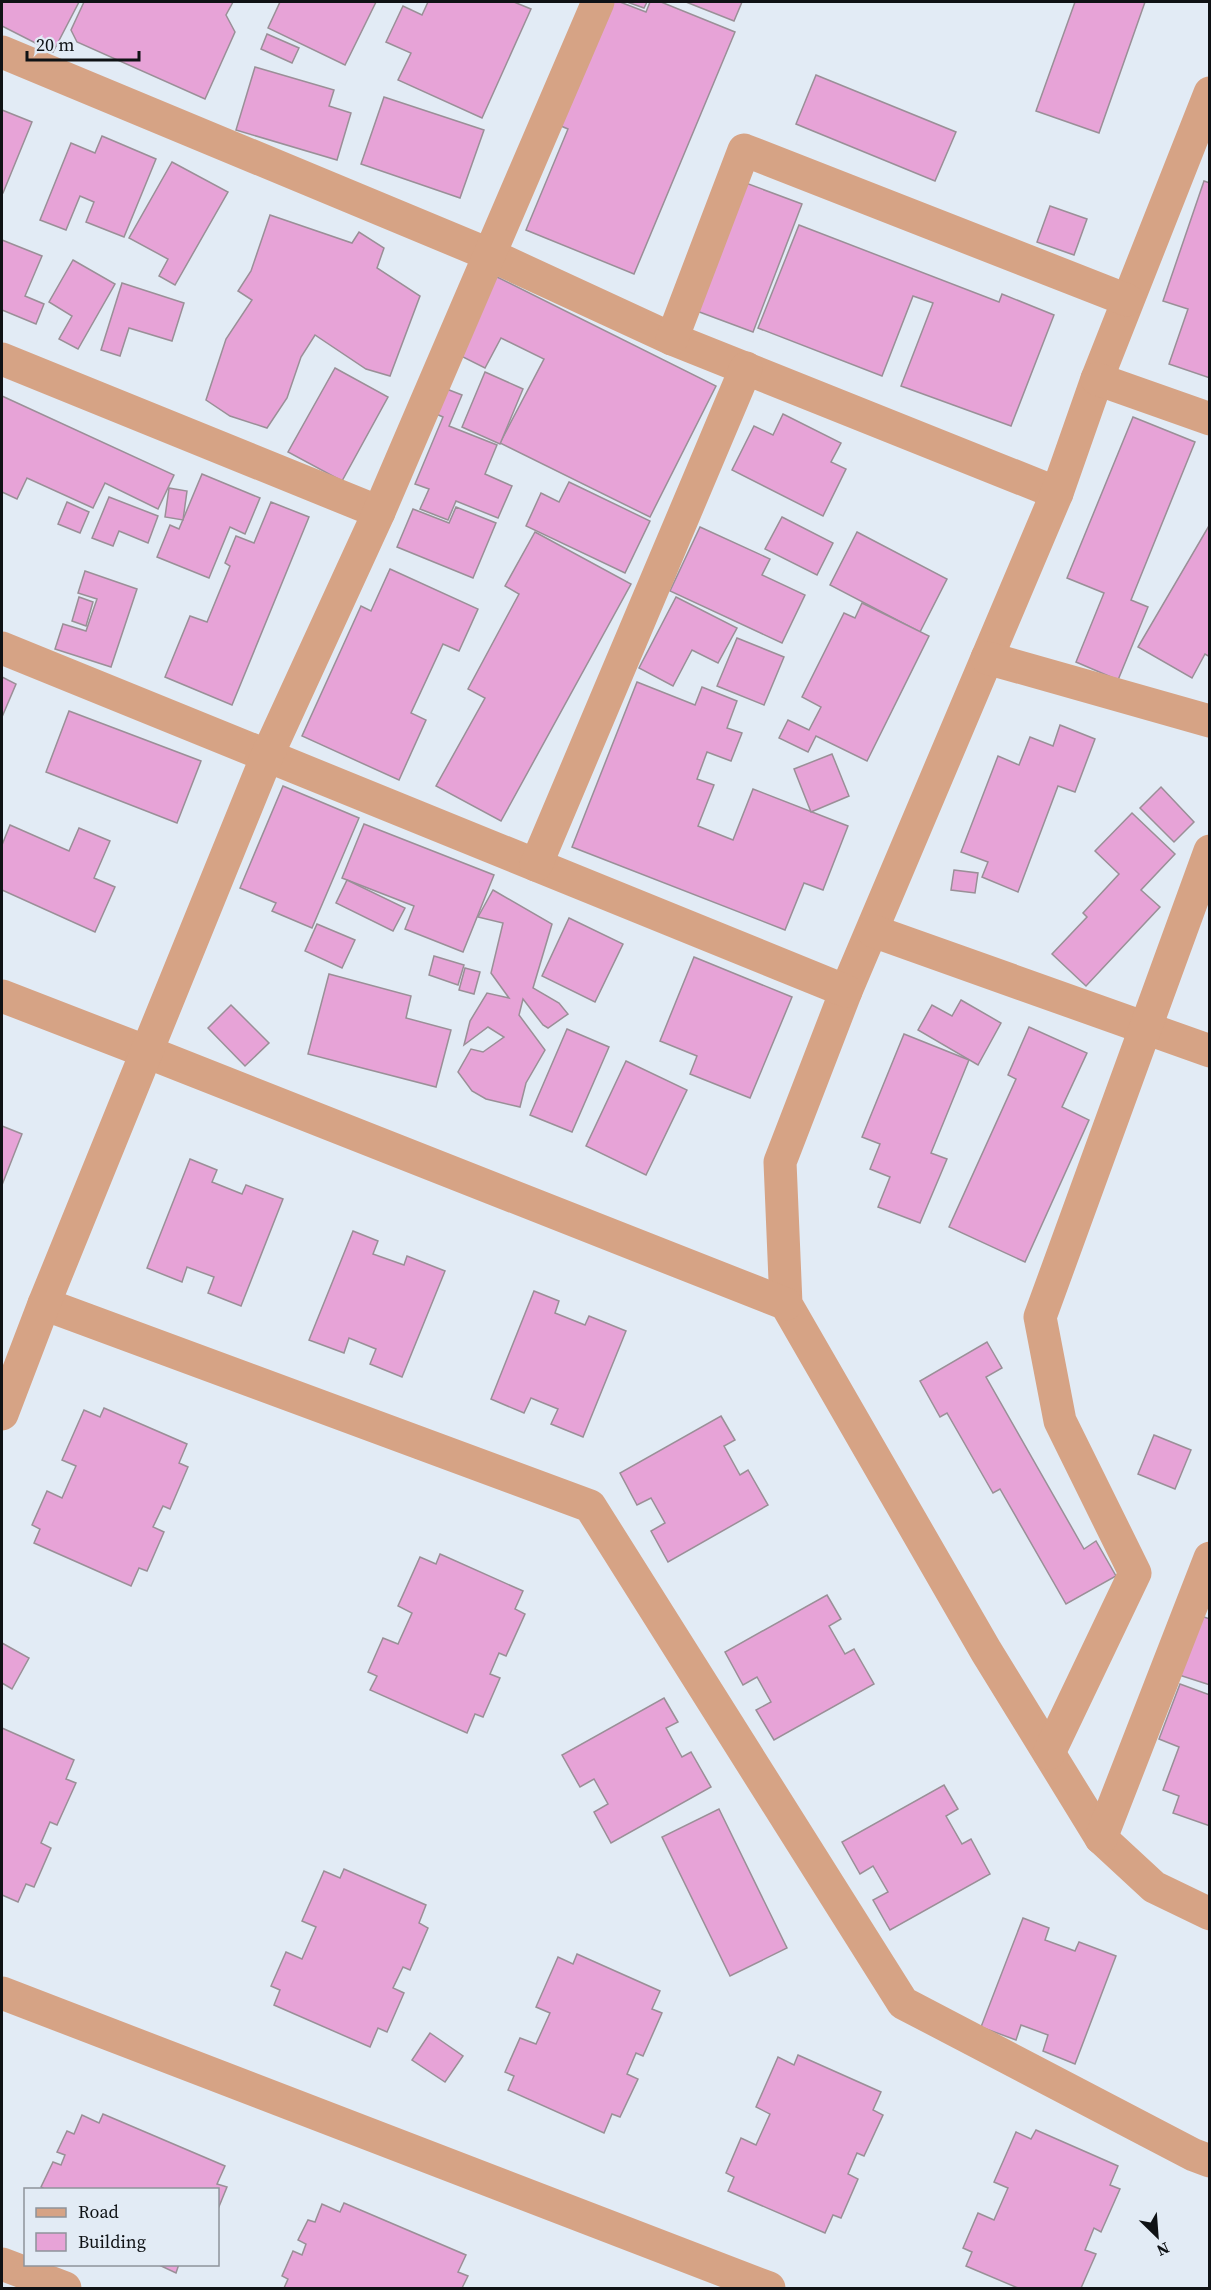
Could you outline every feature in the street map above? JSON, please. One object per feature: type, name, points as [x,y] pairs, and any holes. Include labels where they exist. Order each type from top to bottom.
[{"type":"street","points":[[2,1414],[44,1304],[267,756],[379,512],[598,2]]},
{"type":"street","points":[[2,52],[488,254],[672,339],[1057,493]]},
{"type":"street","points":[[1209,93],[1096,379],[1057,493],[846,991],[780,1162],[786,1304],[986,1651],[1101,1838],[1154,1887],[1209,1914]]},
{"type":"street","points":[[672,339],[744,150],[1127,300]]},
{"type":"street","points":[[2,359],[379,512]]},
{"type":"street","points":[[536,865],[746,368]]},
{"type":"street","points":[[1096,379],[1209,419]]},
{"type":"street","points":[[2,648],[846,991]]},
{"type":"street","points":[[987,658],[1209,721]]},
{"type":"street","points":[[1049,1753],[1136,1573],[1060,1421],[1040,1317],[1209,851]]},
{"type":"street","points":[[873,931],[1209,1051]]},
{"type":"street","points":[[2,996],[786,1304]]},
{"type":"street","points":[[44,1304],[590,1506],[903,2003],[1209,2161]]},
{"type":"street","points":[[1101,1838],[1209,1558]]},
{"type":"street","points":[[2,1993],[769,2289]]},
{"type":"street","points":[[2,2264],[65,2289]]},
{"type":"building","points":[[2,2],[79,2],[53,52],[2,26]]},
{"type":"building","points":[[84,2],[233,2],[226,15],[235,32],[205,99],[77,42],[71,30]]},
{"type":"building","points":[[280,2],[376,2],[345,65],[268,28]]},
{"type":"building","points":[[428,2],[514,2],[531,9],[482,118],[398,80],[411,53],[386,42],[403,6],[422,15]]},
{"type":"building","points":[[613,2],[620,2],[646,12],[650,2],[661,2],[735,32],[634,274],[526,230],[568,129],[561,126]]},
{"type":"building","points":[[627,2],[647,2],[644,8]]},
{"type":"building","points":[[686,2],[742,2],[734,21]]},
{"type":"building","points":[[1075,2],[1145,2],[1099,133],[1036,111]]},
{"type":"building","points":[[267,34],[299,48],[292,63],[261,49]]},
{"type":"building","points":[[255,67],[334,90],[329,106],[351,113],[337,160],[236,130]]},
{"type":"building","points":[[816,75],[956,132],[935,181],[796,124]]},
{"type":"building","points":[[384,97],[484,130],[460,198],[361,164]]},
{"type":"building","points":[[2,110],[32,122],[3,193],[2,193]]},
{"type":"building","points":[[102,136],[156,159],[124,237],[86,222],[94,202],[80,196],[66,230],[40,220],[71,143],[95,153]]},
{"type":"building","points":[[172,162],[228,192],[175,285],[159,276],[168,259],[129,238]]},
{"type":"building","points":[[735,179],[802,204],[753,332],[686,307]]},
{"type":"building","points":[[1204,181],[1210,183],[1210,378],[1169,364],[1188,309],[1163,301]]},
{"type":"building","points":[[1050,206],[1087,219],[1074,255],[1037,242]]},
{"type":"building","points":[[270,215],[352,243],[359,232],[384,248],[377,268],[420,296],[390,376],[366,369],[315,335],[301,357],[287,398],[267,428],[230,416],[206,400],[226,339],[252,300],[238,291],[251,271]]},
{"type":"building","points":[[799,225],[999,302],[1002,294],[1054,315],[1011,426],[901,386],[933,303],[913,296],[882,376],[758,328]]},
{"type":"building","points":[[2,240],[42,256],[25,296],[44,304],[36,324],[2,310]]},
{"type":"building","points":[[73,260],[115,284],[78,349],[59,339],[72,316],[49,302]]},
{"type":"building","points":[[491,274],[716,386],[650,517],[500,443],[544,359],[501,338],[485,368],[451,351]]},
{"type":"building","points":[[122,283],[184,303],[172,341],[129,328],[120,356],[101,350]]},
{"type":"building","points":[[335,368],[388,397],[342,481],[288,452]]},
{"type":"building","points":[[485,372],[523,389],[500,444],[462,427]]},
{"type":"building","points":[[444,388],[462,395],[449,426],[497,445],[485,474],[512,486],[498,518],[456,501],[448,520],[420,509],[429,489],[415,484],[443,417],[434,413]]},
{"type":"building","points":[[2,396],[174,475],[158,509],[105,483],[93,508],[27,478],[17,499],[2,492]]},
{"type":"building","points":[[783,414],[841,443],[831,462],[846,469],[823,516],[732,470],[754,426],[773,435]]},
{"type":"building","points":[[1133,417],[1195,442],[1131,600],[1148,607],[1118,680],[1076,662],[1104,593],[1067,578]]},
{"type":"building","points":[[202,474],[260,498],[245,534],[230,527],[209,578],[157,557],[170,525],[179,529]]},
{"type":"building","points":[[569,482],[650,521],[625,573],[526,526],[541,493],[559,502]]},
{"type":"building","points":[[169,488],[187,491],[183,520],[165,517]]},
{"type":"building","points":[[109,497],[158,516],[148,543],[119,531],[113,546],[92,538]]},
{"type":"building","points":[[67,502],[89,512],[80,533],[58,524]]},
{"type":"building","points":[[271,502],[309,517],[232,705],[165,677],[190,616],[207,622],[230,566],[225,563],[236,536],[254,543]]},
{"type":"building","points":[[456,507],[496,523],[473,578],[397,547],[413,509],[449,523]]},
{"type":"building","points":[[782,517],[833,543],[817,575],[765,549]]},
{"type":"building","points":[[1210,524],[1210,657],[1205,654],[1192,678],[1138,647]]},
{"type":"building","points":[[700,527],[770,559],[762,575],[805,595],[782,643],[670,591]]},
{"type":"building","points":[[535,532],[631,584],[501,821],[436,786],[485,698],[468,689],[519,594],[505,586]]},
{"type":"building","points":[[857,532],[947,579],[920,632],[830,585]]},
{"type":"building","points":[[390,569],[478,609],[459,651],[443,644],[411,713],[426,720],[399,780],[302,736],[361,606],[371,611]]},
{"type":"building","points":[[85,571],[137,589],[111,667],[55,649],[63,624],[86,631],[97,599],[78,593]]},
{"type":"building","points":[[79,597],[93,602],[86,626],[72,621]]},
{"type":"building","points":[[676,597],[737,628],[718,663],[692,650],[673,686],[639,668]]},
{"type":"building","points":[[862,603],[929,636],[867,761],[816,736],[808,752],[779,738],[788,720],[809,730],[821,707],[802,697],[844,613],[855,618]]},
{"type":"building","points":[[737,638],[784,657],[764,705],[717,686]]},
{"type":"building","points":[[2,677],[16,684],[2,717]]},
{"type":"building","points":[[637,682],[695,705],[702,687],[737,701],[727,728],[742,733],[731,761],[707,752],[697,779],[714,785],[698,826],[733,840],[753,789],[848,826],[823,890],[804,883],[785,930],[572,847]]},
{"type":"building","points":[[69,711],[201,761],[177,823],[46,772]]},
{"type":"building","points":[[1060,725],[1095,739],[1075,792],[1058,786],[1018,892],[982,877],[988,862],[961,852],[998,756],[1019,765],[1030,737],[1053,746]]},
{"type":"building","points":[[832,754],[849,796],[811,812],[794,769]]},
{"type":"building","points":[[283,786],[359,818],[312,928],[272,911],[276,903],[240,888]]},
{"type":"building","points":[[1161,787],[1194,822],[1174,842],[1140,808]]},
{"type":"building","points":[[1132,813],[1175,854],[1141,890],[1160,907],[1086,986],[1052,954],[1087,917],[1083,913],[1119,874],[1095,851]]},
{"type":"building","points":[[364,824],[494,875],[463,952],[405,929],[414,906],[342,878]]},
{"type":"building","points":[[10,825],[69,851],[79,828],[110,841],[94,878],[115,887],[95,932],[2,890],[2,845]]},
{"type":"building","points":[[954,870],[978,873],[975,893],[951,890]]},
{"type":"building","points":[[347,880],[405,908],[393,931],[336,903]]},
{"type":"building","points":[[493,890],[552,924],[533,988],[559,1003],[568,1014],[548,1028],[543,1025],[523,999],[519,1015],[545,1050],[526,1083],[520,1107],[486,1099],[472,1091],[458,1072],[471,1049],[483,1052],[504,1037],[488,1027],[464,1045],[470,1021],[487,993],[509,998],[491,973],[503,923],[478,917]]},
{"type":"building","points":[[569,918],[623,944],[595,1002],[542,976]]},
{"type":"building","points":[[317,924],[355,940],[342,968],[305,951]]},
{"type":"building","points":[[434,956],[464,965],[458,985],[429,975]]},
{"type":"building","points":[[694,957],[792,997],[750,1098],[690,1074],[697,1056],[660,1041]]},
{"type":"building","points":[[465,968],[480,972],[474,994],[459,990]]},
{"type":"building","points":[[329,974],[411,996],[406,1018],[451,1030],[436,1087],[308,1054]]},
{"type":"building","points":[[961,1000],[1001,1023],[978,1065],[918,1030],[932,1005],[952,1016]]},
{"type":"building","points":[[231,1005],[269,1043],[245,1066],[208,1028]]},
{"type":"building","points":[[1029,1027],[1087,1053],[1062,1107],[1089,1120],[1025,1262],[949,1227],[1016,1079],[1008,1075]]},
{"type":"building","points":[[567,1029],[609,1047],[572,1132],[530,1115]]},
{"type":"building","points":[[904,1034],[969,1060],[931,1153],[947,1159],[920,1223],[878,1207],[890,1177],[870,1169],[880,1144],[862,1137]]},
{"type":"building","points":[[626,1061],[687,1090],[646,1175],[586,1146]]},
{"type":"building","points":[[2,1126],[22,1134],[2,1185]]},
{"type":"building","points":[[190,1159],[217,1170],[212,1182],[242,1194],[246,1185],[283,1199],[241,1306],[208,1293],[214,1277],[187,1267],[182,1282],[147,1268]]},
{"type":"building","points":[[353,1231],[378,1241],[373,1254],[404,1265],[407,1256],[445,1271],[402,1377],[370,1364],[376,1349],[349,1338],[344,1353],[309,1340]]},
{"type":"building","points":[[534,1291],[559,1301],[555,1313],[585,1325],[589,1316],[626,1331],[583,1437],[551,1424],[558,1409],[531,1398],[524,1413],[491,1399]]},
{"type":"building","points":[[987,1342],[1002,1368],[986,1377],[1084,1549],[1096,1541],[1116,1576],[1066,1604],[1000,1489],[993,1493],[947,1413],[940,1417],[920,1381]]},
{"type":"building","points":[[104,1408],[187,1444],[179,1463],[188,1467],[170,1509],[163,1506],[153,1527],[164,1532],[147,1571],[139,1568],[131,1586],[34,1543],[40,1529],[32,1525],[47,1491],[62,1498],[76,1466],[62,1460],[84,1410],[100,1417]]},
{"type":"building","points":[[721,1416],[735,1440],[724,1446],[740,1475],[748,1470],[768,1505],[668,1562],[651,1531],[665,1523],[651,1498],[637,1505],[620,1473]]},
{"type":"building","points":[[1154,1435],[1191,1450],[1175,1489],[1138,1474]]},
{"type":"building","points":[[440,1554],[523,1591],[515,1609],[525,1614],[506,1656],[499,1653],[490,1674],[500,1678],[483,1717],[475,1714],[467,1733],[370,1690],[377,1676],[368,1672],[383,1638],[398,1644],[412,1613],[398,1606],[420,1557],[436,1564]]},
{"type":"building","points":[[827,1595],[841,1619],[829,1626],[845,1654],[854,1649],[874,1684],[774,1740],[756,1710],[771,1702],[757,1677],[743,1685],[725,1652]]},
{"type":"building","points":[[1195,1614],[1210,1619],[1210,1685],[1176,1674]]},
{"type":"building","points":[[2,1643],[29,1658],[12,1689],[2,1683]]},
{"type":"building","points":[[1180,1684],[1210,1695],[1210,1826],[1173,1813],[1179,1796],[1163,1790],[1179,1747],[1159,1739]]},
{"type":"building","points":[[664,1698],[678,1722],[666,1728],[682,1757],[691,1752],[711,1787],[611,1843],[594,1812],[608,1804],[594,1779],[580,1787],[562,1755]]},
{"type":"building","points":[[2,1728],[74,1760],[66,1779],[76,1783],[57,1825],[50,1822],[41,1843],[51,1848],[34,1887],[26,1884],[18,1902],[2,1895]]},
{"type":"building","points":[[944,1785],[958,1809],[946,1816],[962,1844],[971,1839],[990,1874],[890,1930],[873,1900],[888,1892],[873,1866],[860,1874],[842,1842]]},
{"type":"building","points":[[719,1809],[787,1948],[730,1976],[662,1837]]},
{"type":"building","points":[[344,1869],[426,1905],[419,1923],[428,1928],[410,1970],[403,1967],[393,1988],[404,1993],[387,2032],[378,2028],[370,2047],[274,2005],[280,1990],[271,1986],[286,1952],[302,1959],[316,1927],[302,1921],[324,1871],[340,1878]]},
{"type":"building","points":[[1023,1918],[1049,1928],[1045,1940],[1075,1951],[1079,1942],[1116,1956],[1075,2064],[1043,2051],[1048,2035],[1021,2025],[1016,2040],[981,2027]]},
{"type":"building","points":[[577,1954],[660,1991],[652,2009],[662,2013],[643,2056],[636,2053],[627,2074],[638,2079],[620,2117],[612,2114],[604,2133],[508,2090],[514,2076],[505,2072],[520,2038],[536,2044],[550,2013],[536,2007],[558,1957],[573,1964]]},
{"type":"building","points":[[430,2033],[463,2056],[445,2082],[412,2060]]},
{"type":"building","points":[[798,2055],[881,2092],[873,2110],[883,2115],[864,2156],[857,2153],[848,2174],[858,2179],[841,2218],[833,2215],[825,2233],[728,2191],[734,2177],[726,2173],[741,2138],[756,2145],[770,2114],[756,2107],[778,2057],[794,2065]]},
{"type":"building","points":[[103,2114],[225,2166],[217,2184],[227,2187],[219,2207],[219,2188],[41,2187],[53,2162],[61,2165],[65,2155],[57,2152],[67,2131],[74,2134],[82,2115],[99,2123]]},
{"type":"building","points":[[1036,2130],[1118,2166],[1110,2185],[1120,2189],[1101,2232],[1094,2228],[1085,2250],[1096,2254],[1081,2288],[1018,2288],[966,2266],[972,2252],[963,2248],[978,2213],[994,2220],[1008,2188],[994,2182],[1016,2132],[1031,2139]]},
{"type":"building","points":[[344,2203],[466,2255],[458,2272],[468,2276],[462,2288],[284,2288],[288,2279],[282,2276],[293,2251],[302,2255],[306,2244],[298,2240],[308,2220],[315,2222],[322,2204],[340,2212]]},
{"type":"building","points":[[161,2266],[178,2266],[176,2273]]}]
